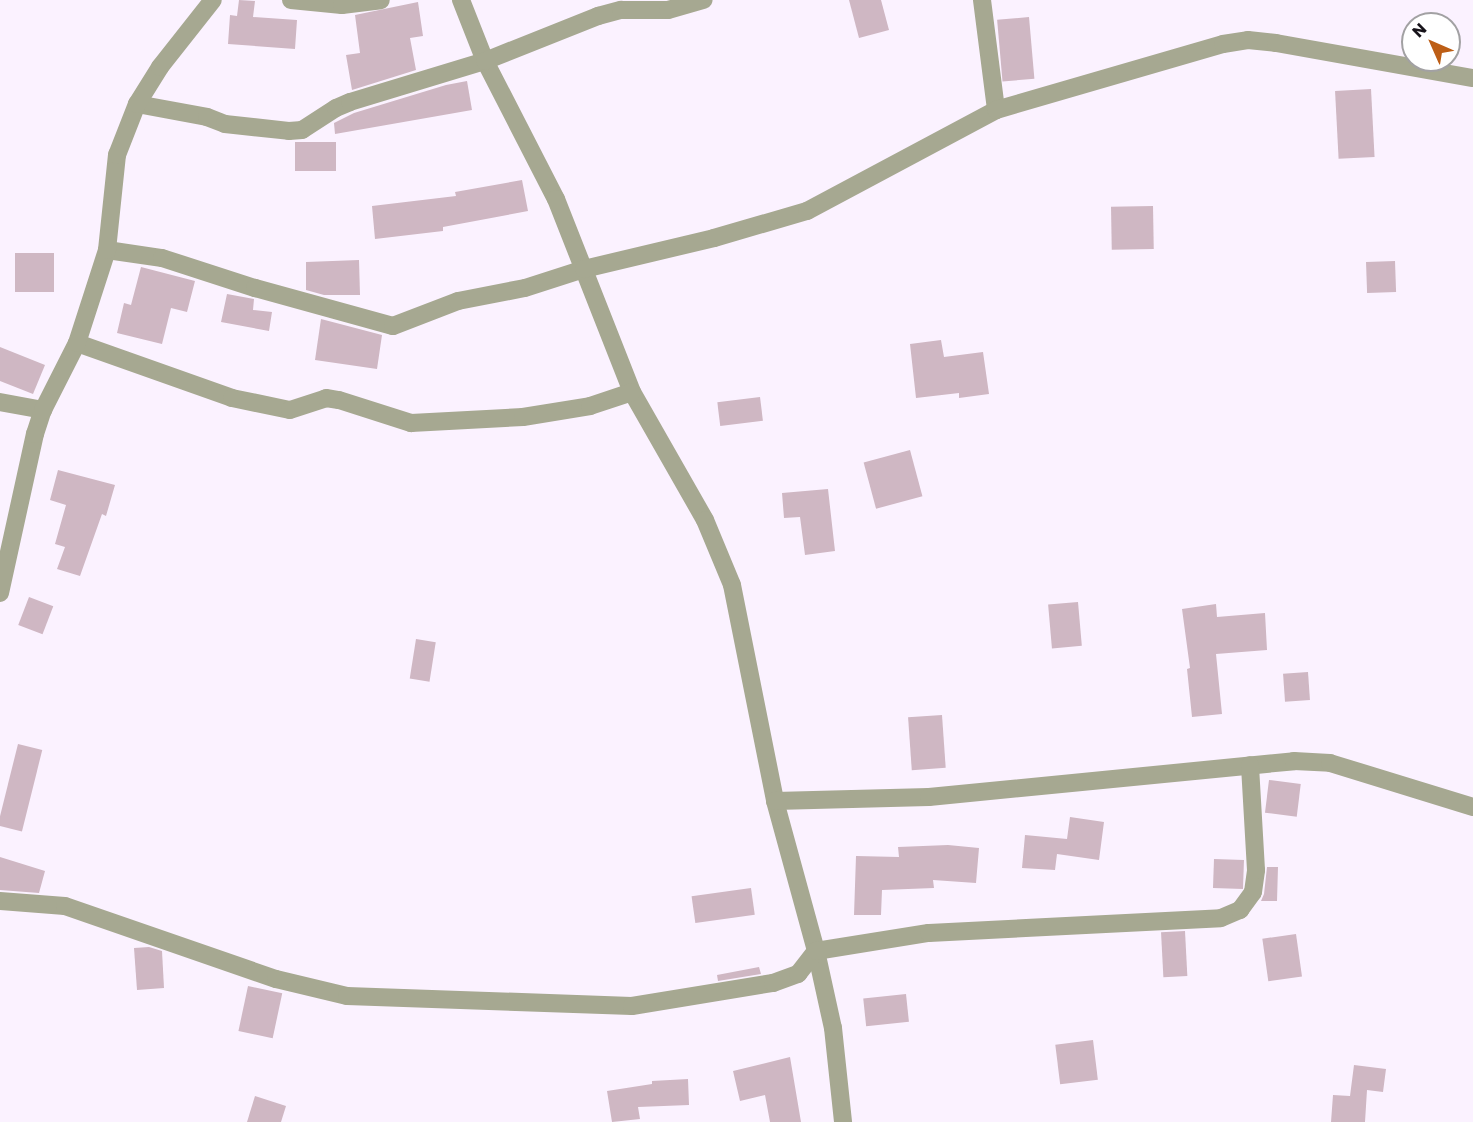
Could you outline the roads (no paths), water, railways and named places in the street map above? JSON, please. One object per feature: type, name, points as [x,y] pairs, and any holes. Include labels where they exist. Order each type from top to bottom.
[{"type":"street","points":[[0,593],[35,434],[43,410],[77,344],[107,250],[117,155],[137,104],[159,67],[213,0]]},
{"type":"street","points":[[291,0],[342,5],[381,0]]},
{"type":"street","points":[[460,0],[485,61],[540,163],[632,392],[705,520],[732,585],[775,801],[816,951],[833,1028],[843,1122]]},
{"type":"street","points":[[137,104],[207,117],[225,124],[289,131],[302,130],[336,108],[350,102],[485,61],[606,14],[621,10],[668,10],[704,0]]},
{"type":"street","points":[[982,0],[996,110]]},
{"type":"street","points":[[107,250],[162,258],[255,288],[393,326],[458,301],[497,295],[584,269],[714,238],[807,211],[996,110],[1223,44],[1248,40],[1275,42],[1473,78]]},
{"type":"street","points":[[77,344],[232,398],[290,410],[326,398],[411,423],[523,417],[590,406],[632,392]]},
{"type":"street","points":[[0,402],[43,410]]},
{"type":"street","points":[[775,801],[929,797],[1294,760],[1330,763],[1473,807]]},
{"type":"street","points":[[0,902],[64,906],[276,978],[347,996],[632,1006],[773,983],[798,974],[816,951],[928,933],[1221,918],[1240,910],[1252,892],[1256,870],[1250,765]]}]
